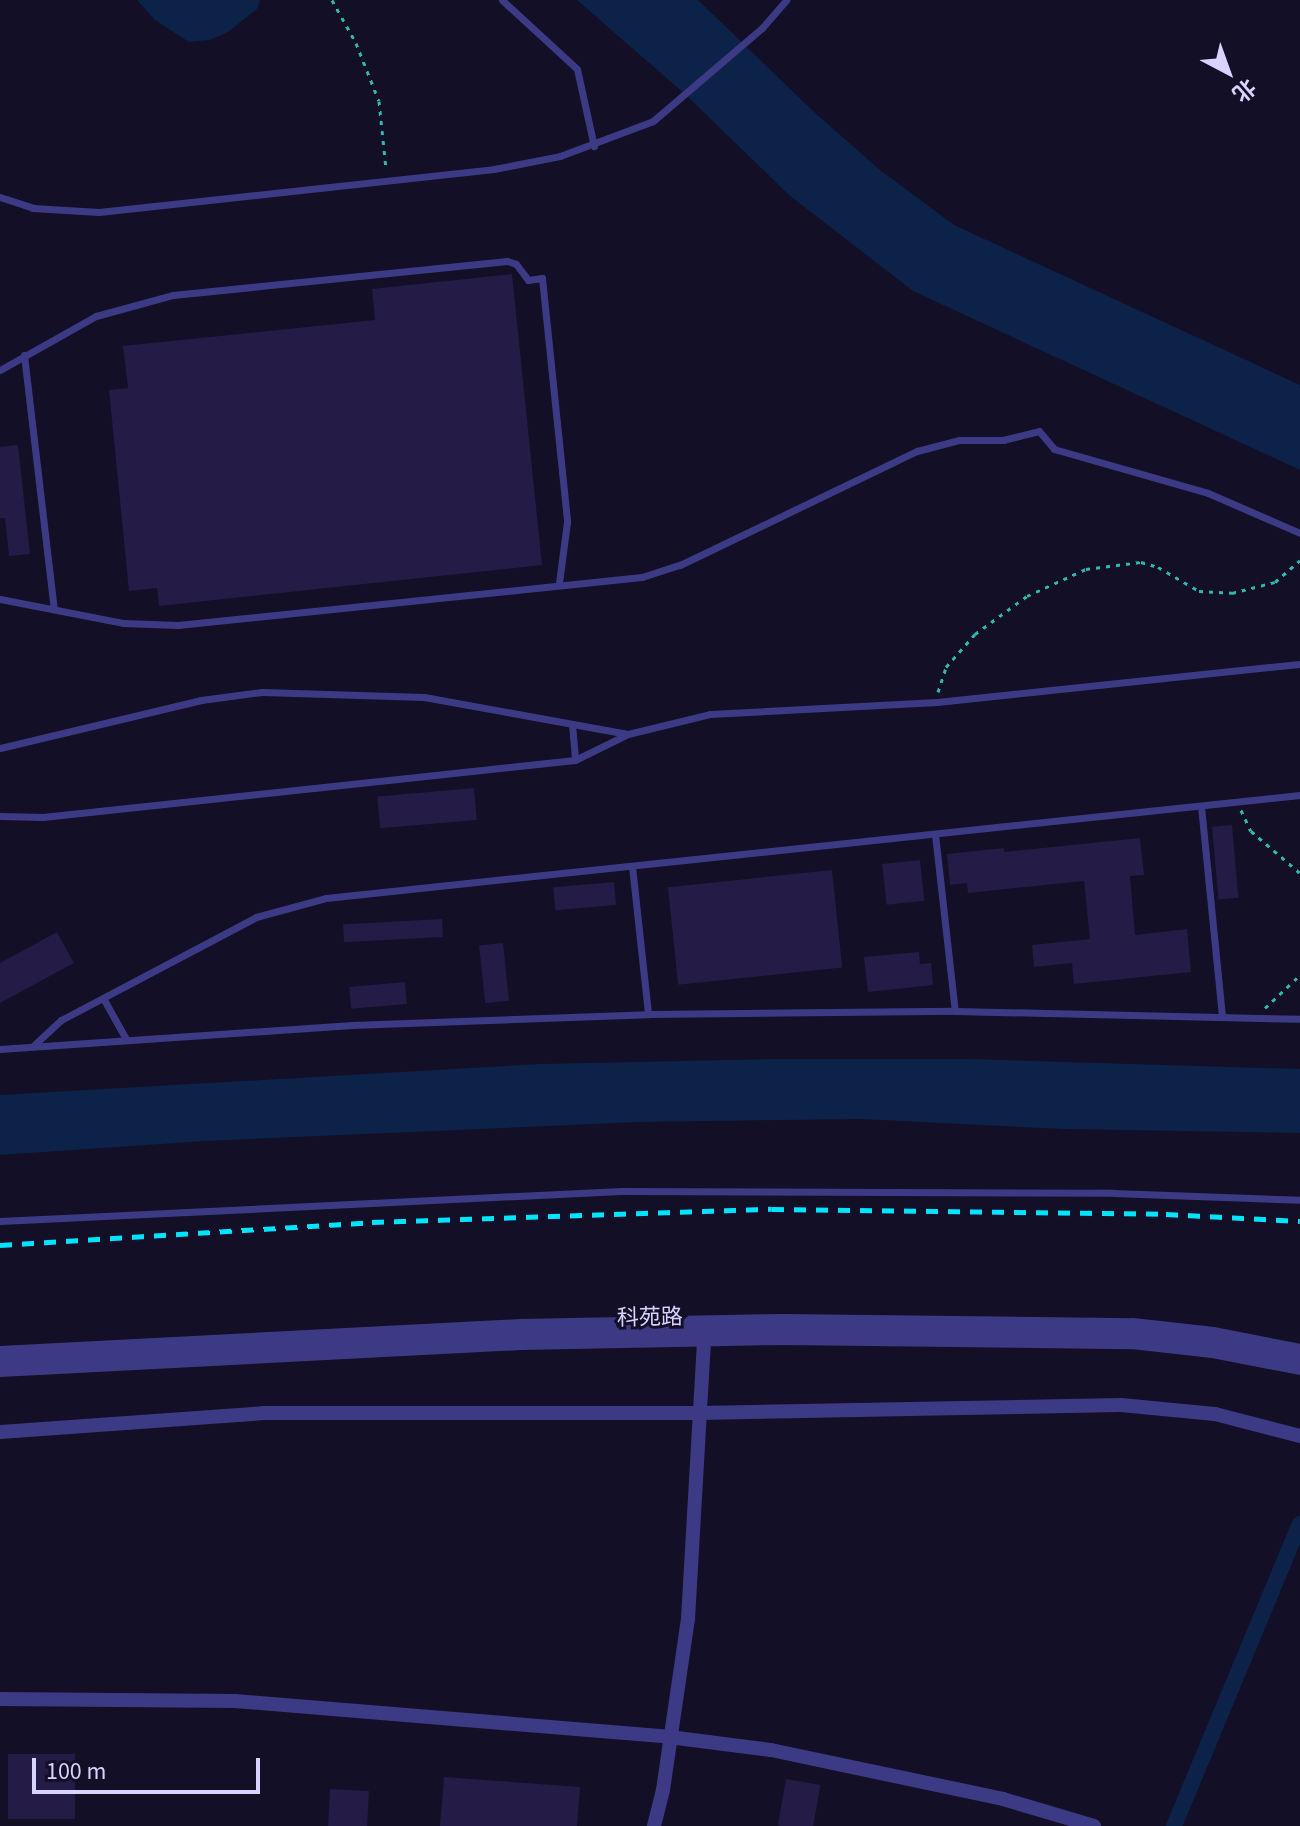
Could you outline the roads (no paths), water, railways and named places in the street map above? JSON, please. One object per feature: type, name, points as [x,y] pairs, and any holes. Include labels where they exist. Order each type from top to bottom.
[{"type":"street","name":"科苑路","points":[[0,1354],[268,1338],[1133,1326],[1214,1335],[1300,1352]]},
{"type":"street","name":"科苑路","points":[[0,1369],[704,1331],[1132,1341],[1212,1350],[1300,1367]]},
{"type":"street","points":[[654,1826],[663,1790],[688,1619],[704,1331]]},
{"type":"street","points":[[0,1432],[263,1413],[701,1413],[1121,1405],[1215,1414],[1300,1436]]},
{"type":"street","points":[[0,1699],[235,1701],[669,1737],[771,1750],[1003,1799],[1094,1826]]},
{"type":"lane","points":[[502,0],[577,69],[594,146]]},
{"type":"lane","points":[[0,197],[33,208],[99,212],[523,165],[594,146],[636,130],[668,111],[762,28],[786,0]]},
{"type":"lane","points":[[0,370],[96,316],[173,295],[507,261],[516,264],[528,280],[542,278],[567,522],[559,583]]},
{"type":"lane","points":[[24,355],[54,609]]},
{"type":"lane","points":[[0,599],[123,623],[178,625],[559,583],[642,577],[662,572],[917,451],[959,440],[1003,440],[1039,431],[1054,449],[1208,493],[1300,533]]},
{"type":"lane","points":[[0,816],[43,817],[575,760],[628,734],[710,714],[937,702],[1300,664]]},
{"type":"lane","points":[[0,748],[201,700],[262,692],[424,697],[628,734]]},
{"type":"lane","points":[[572,724],[575,760]]},
{"type":"lane","points":[[33,1046],[61,1020],[256,917],[326,898],[1300,795]]},
{"type":"lane","points":[[1201,806],[1222,1016]]},
{"type":"lane","points":[[935,834],[955,1011]]},
{"type":"lane","points":[[632,866],[648,1014]]},
{"type":"lane","points":[[103,998],[126,1039]]},
{"type":"lane","points":[[0,1049],[352,1025],[648,1014],[955,1011],[1300,1019]]},
{"type":"lane","points":[[0,1221],[621,1191],[1113,1193],[1300,1200]]},
{"type":"water","points":[[137,0],[260,0],[257,9],[228,32],[210,40],[189,42],[155,20]]},
{"type":"water","points":[[577,0],[698,0],[813,111],[880,170],[954,225],[1300,385],[1300,470],[913,291],[789,195],[686,95]]},
{"type":"water","points":[[970,1059],[1300,1069],[1300,1133],[1062,1129],[860,1119],[639,1122],[205,1141],[0,1155],[0,1095],[540,1064]]},
{"type":"waterway","points":[[1174,1826],[1300,1524]]},
{"type":"railway","points":[[0,1245],[372,1222],[772,1209],[1166,1214],[1300,1221]]}]
